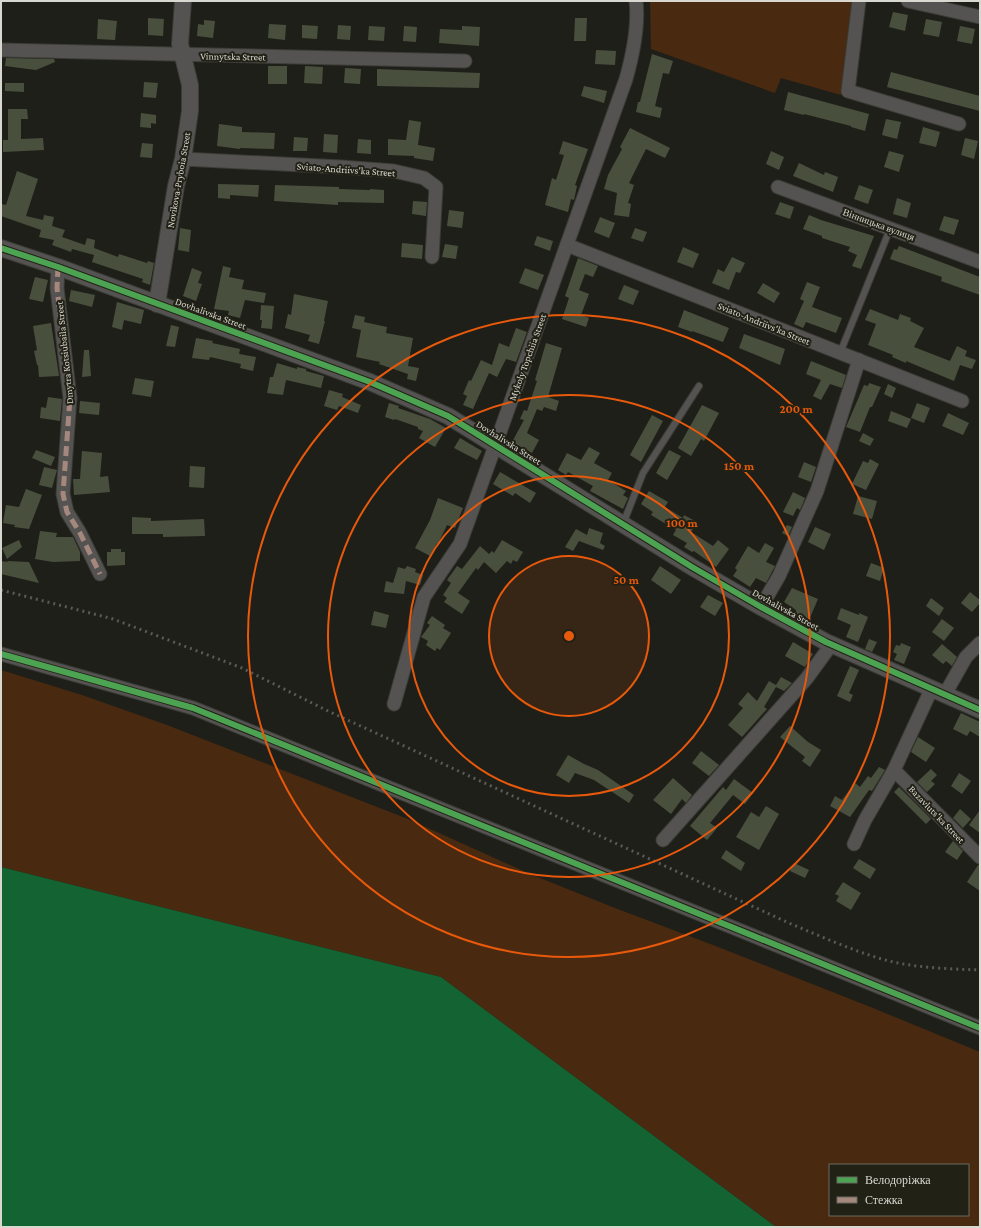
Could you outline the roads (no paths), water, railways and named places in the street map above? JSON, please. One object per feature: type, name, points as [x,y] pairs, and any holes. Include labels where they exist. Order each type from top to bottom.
[{"type":"street","name":"Novikova-Pryboia Street","points":[[157,304],[190,111],[190,85],[184,55],[180,44],[183,1]]},
{"type":"street","name":"Mykoly Topchiia Street","points":[[394,704],[424,597],[460,544],[626,79],[633,54],[637,11],[636,1]]},
{"type":"street","points":[[859,1],[848,91],[959,124]]},
{"type":"street","points":[[908,1],[980,17]]},
{"type":"street","name":"Vinnytska Street","points":[[1,50],[465,61]]},
{"type":"street","name":"Sviato-Andriivs'ka Street","points":[[183,159],[341,167],[394,172],[424,178],[436,187],[432,257]]},
{"type":"street","name":"Вінницька вулиця","points":[[778,187],[980,262]]},
{"type":"street","name":"Sviato-Andriivs'ka Street","points":[[567,245],[962,401]]},
{"type":"street","name":"Dovhalivska Street","points":[[1,248],[370,382],[448,416],[761,607],[831,645],[980,710]]},
{"type":"street","name":"Dmytra Kotsiubaila Street","points":[[58,268],[57,288],[70,398],[63,494],[67,512],[100,574]]},
{"type":"street","points":[[761,607],[779,576],[817,490],[859,360]]},
{"type":"street","points":[[854,844],[865,820],[938,691],[966,657],[980,643]]},
{"type":"street","points":[[663,840],[807,678],[831,645]]},
{"type":"street","points":[[1,654],[193,708],[980,1028]]},
{"type":"street","name":"Bazavluts'ka Street","points":[[894,770],[980,857]]},
{"type":"lane","points":[[840,353],[890,228]]},
{"type":"lane","points":[[623,524],[642,473],[699,386]]},
{"type":"railway","points":[[1,590],[113,619],[242,668],[328,711],[791,924],[851,949],[889,961],[923,967],[980,970]]}]
